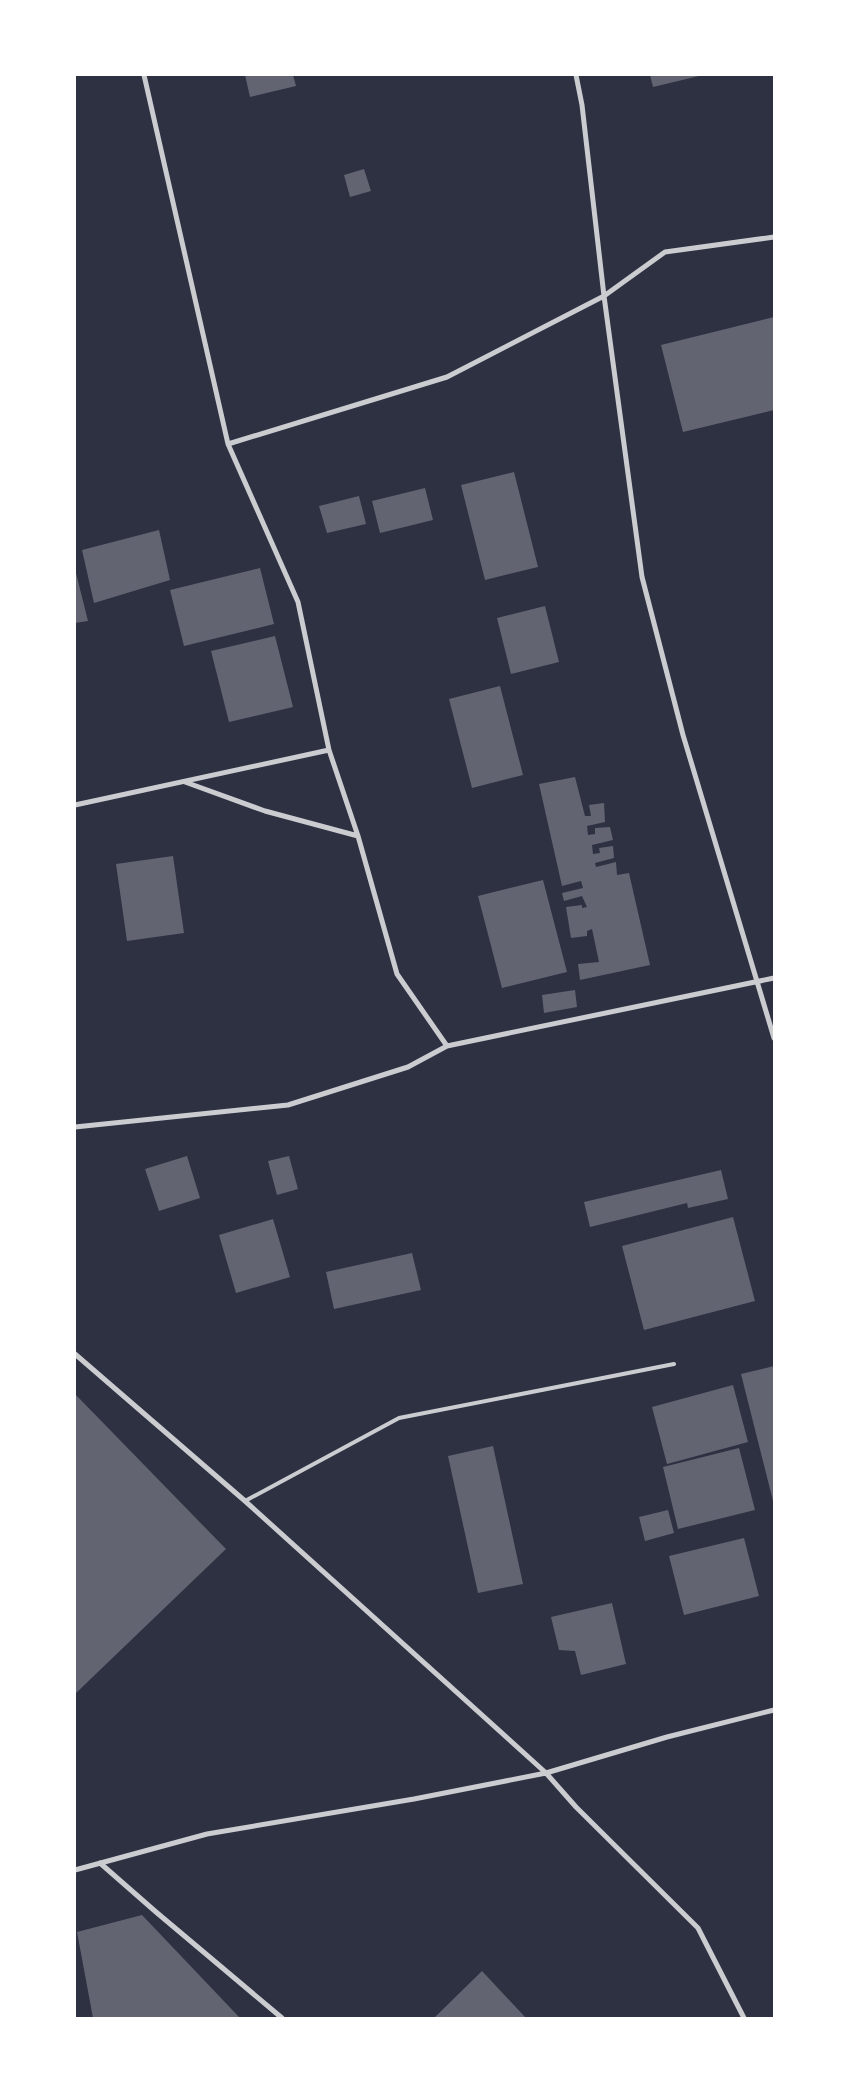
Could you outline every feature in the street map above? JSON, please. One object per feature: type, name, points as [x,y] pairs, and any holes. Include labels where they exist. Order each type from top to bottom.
[{"type":"street","points":[[144,75],[228,444],[298,602],[329,750],[358,836],[397,974],[447,1046]]},
{"type":"street","points":[[576,75],[582,104],[604,296],[642,577],[683,735],[774,1038]]},
{"type":"street","points":[[228,444],[447,377],[604,296],[665,252],[774,237]]},
{"type":"street","points":[[75,805],[329,750]]},
{"type":"street","points":[[184,782],[265,812],[358,836]]},
{"type":"street","points":[[75,1127],[288,1105],[408,1067],[447,1046],[774,978]]},
{"type":"street","points":[[75,1354],[245,1501],[546,1773],[576,1807],[698,1928],[744,2018]]},
{"type":"street","points":[[75,1870],[207,1834],[414,1799],[546,1773],[667,1737],[774,1710]]},
{"type":"street","points":[[100,1863],[282,2018]]},
{"type":"lane","points":[[245,1501],[399,1418],[674,1364]]},
{"type":"building","points":[[245,75],[293,75],[296,86],[250,97]]},
{"type":"building","points":[[650,75],[699,75],[699,76],[653,87]]},
{"type":"building","points":[[364,169],[371,191],[350,197],[344,175]]},
{"type":"building","points":[[774,317],[774,410],[683,432],[661,345]]},
{"type":"building","points":[[514,472],[538,567],[485,580],[461,485]]},
{"type":"building","points":[[425,488],[433,520],[380,533],[372,501]]},
{"type":"building","points":[[359,496],[366,524],[327,533],[319,506]]},
{"type":"building","points":[[159,530],[170,580],[94,603],[82,550]]},
{"type":"building","points":[[260,568],[274,624],[184,646],[170,590]]},
{"type":"building","points":[[75,569],[88,621],[75,623]]},
{"type":"building","points":[[545,606],[559,662],[511,674],[497,618]]},
{"type":"building","points":[[275,636],[293,707],[229,722],[211,651]]},
{"type":"building","points":[[500,686],[523,775],[472,788],[449,699]]},
{"type":"building","points":[[575,777],[585,816],[591,816],[589,805],[604,803],[605,822],[587,826],[588,835],[595,834],[595,828],[610,827],[613,840],[592,845],[593,854],[600,853],[599,848],[613,846],[614,858],[595,863],[596,867],[616,862],[617,875],[629,873],[650,965],[580,980],[578,964],[599,962],[592,929],[587,931],[587,936],[571,938],[566,907],[582,905],[582,908],[587,907],[582,896],[564,901],[562,893],[583,888],[581,881],[562,886],[539,784]]},
{"type":"building","points":[[173,856],[184,933],[127,941],[116,864]]},
{"type":"building","points":[[543,880],[567,972],[502,988],[478,896]]},
{"type":"building","points":[[575,990],[577,1007],[544,1013],[542,995]]},
{"type":"building","points":[[187,1156],[200,1198],[159,1211],[145,1169]]},
{"type":"building","points":[[289,1156],[298,1189],[277,1195],[268,1161]]},
{"type":"building","points":[[721,1170],[728,1199],[688,1208],[687,1203],[590,1227],[584,1202]]},
{"type":"building","points":[[733,1217],[755,1301],[644,1330],[622,1246]]},
{"type":"building","points":[[273,1219],[290,1277],[236,1293],[219,1235]]},
{"type":"building","points":[[412,1253],[421,1290],[334,1309],[326,1272]]},
{"type":"building","points":[[774,1366],[774,1501],[773,1501],[741,1374]]},
{"type":"building","points":[[733,1385],[748,1442],[667,1464],[652,1407]]},
{"type":"building","points":[[75,1394],[226,1549],[75,1694]]},
{"type":"building","points":[[493,1446],[523,1584],[478,1593],[448,1456]]},
{"type":"building","points":[[739,1448],[755,1510],[678,1529],[663,1467]]},
{"type":"building","points":[[668,1510],[674,1533],[645,1541],[639,1517]]},
{"type":"building","points":[[744,1538],[759,1596],[684,1615],[669,1556]]},
{"type":"building","points":[[612,1603],[626,1664],[581,1675],[575,1651],[559,1650],[551,1617]]},
{"type":"building","points":[[142,1915],[240,2018],[93,2018],[77,1932]]},
{"type":"building","points":[[482,1971],[526,2018],[434,2018]]}]
